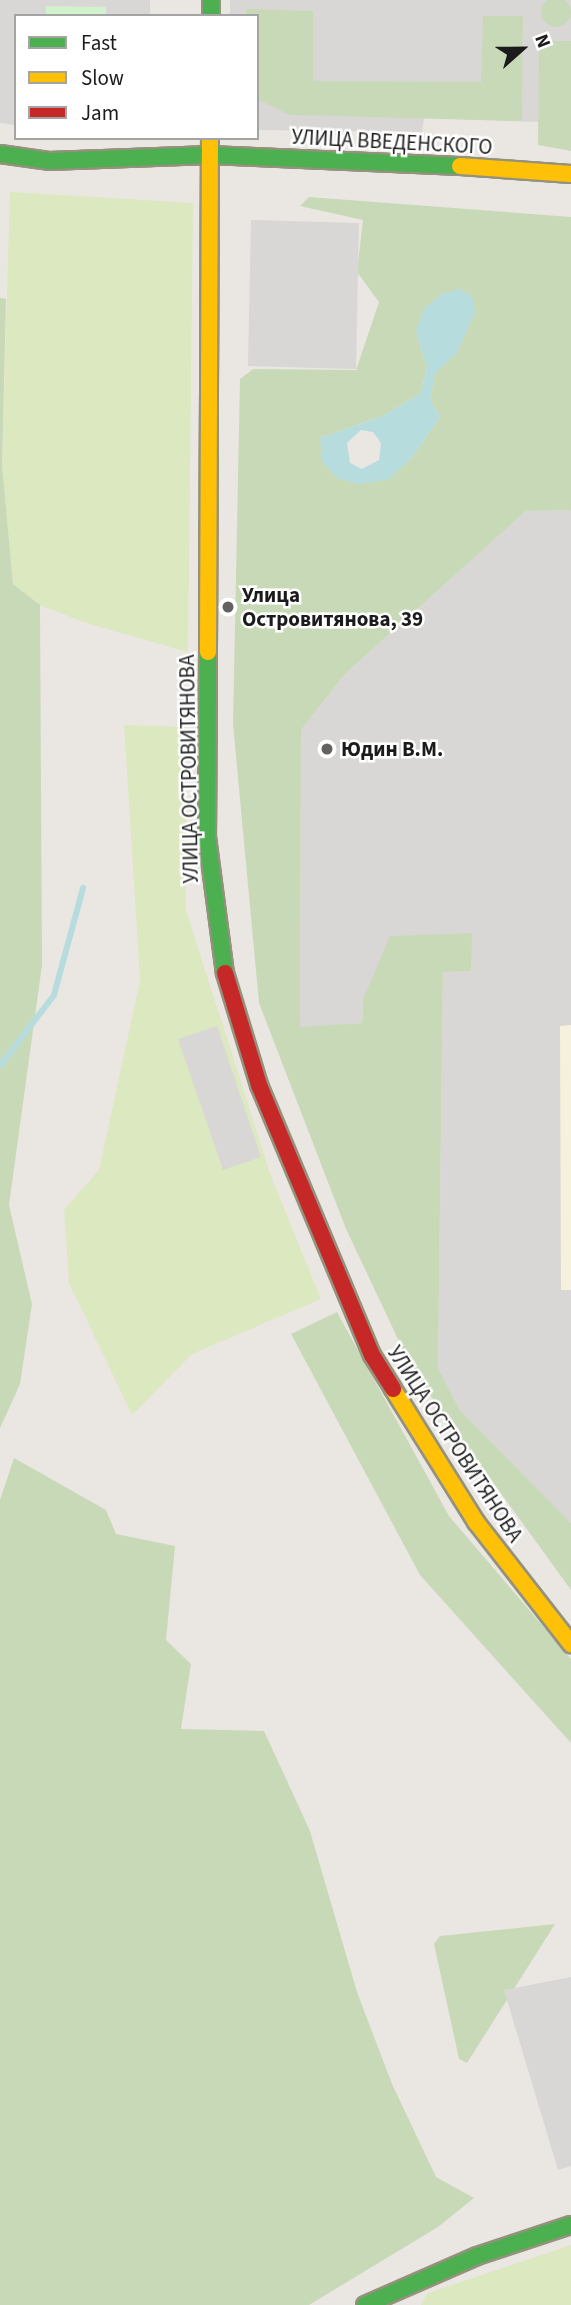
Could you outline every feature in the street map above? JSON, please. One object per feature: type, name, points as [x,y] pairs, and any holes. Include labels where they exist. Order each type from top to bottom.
[{"type":"main road","name":"УЛИЦА ВВЕДЕНСКОГО","points":[[0,155],[49,161],[210,146],[571,174]]},
{"type":"main road","name":"УЛИЦА ОСТРОВИТЯНОВА","points":[[210,146],[207,836],[218,948],[259,1085],[372,1355],[475,1522],[571,1644]]},
{"type":"main road","points":[[365,2305],[477,2256],[571,2225]]},
{"type":"shaded area","points":[[0,0],[150,0],[150,14],[14,14],[14,125],[0,123]]},
{"type":"shaded area","points":[[230,0],[571,0],[571,151],[538,122],[424,118],[422,132],[259,130],[259,14],[230,14]]},
{"type":"shaded area","points":[[251,220],[359,223],[356,369],[248,366]]},
{"type":"shaded area","points":[[571,510],[571,1523],[460,1410],[438,1368],[443,972],[472,933],[363,999],[362,1023],[300,1028],[301,730],[345,674],[526,511]]},
{"type":"shaded area","points":[[571,1025],[571,1290],[561,1290],[560,1026]]},
{"type":"shaded area","points":[[217,1026],[261,1157],[223,1170],[178,1039]]},
{"type":"shaded area","points":[[571,1977],[571,2166],[558,2170],[504,1990]]},
{"type":"green space","points":[[548,-1],[564,-1],[570,6],[570,18],[562,26],[550,26],[542,18],[542,6]]},
{"type":"green space","points":[[46,6],[106,7],[106,14],[46,14]]},
{"type":"green space","points":[[246,9],[313,11],[313,81],[481,82],[483,16],[523,16],[522,121],[290,115],[259,100],[259,14],[246,14]]},
{"type":"green space","points":[[539,41],[571,41],[571,151],[538,145]]},
{"type":"green space","points":[[10,192],[193,203],[188,652],[83,622],[40,605],[13,584],[2,465]]},
{"type":"green space","points":[[309,197],[571,217],[571,510],[526,511],[345,674],[301,730],[300,1027],[362,1023],[363,999],[390,936],[472,933],[471,971],[443,972],[438,1368],[460,1410],[571,1523],[571,1590],[414,1373],[346,1229],[259,1003],[233,724],[240,379],[253,369],[356,370],[379,302],[357,272],[363,220],[300,206]],"holes":[[[416,331],[456,354],[435,372],[430,400],[440,417],[410,460],[337,478],[320,438],[383,416],[421,393],[427,367]]]},
{"type":"green space","points":[[0,298],[6,299],[2,465],[13,584],[40,605],[42,965],[9,1205],[32,1304],[20,1384],[0,1428]]},
{"type":"green space","points":[[124,725],[186,727],[186,910],[271,1176],[321,1299],[192,1354],[132,1415],[69,1283],[64,1210],[99,1170],[140,981]]},
{"type":"green space","points":[[337,1312],[449,1516],[571,1659],[571,1743],[420,1575],[291,1334]]},
{"type":"green space","points":[[14,1458],[106,1510],[116,1534],[175,1546],[166,1640],[191,1664],[181,1729],[264,1731],[310,1831],[357,1992],[392,2084],[436,2177],[474,2198],[438,2227],[309,2305],[0,2305],[0,1500]]},
{"type":"green space","points":[[555,1924],[467,2063],[459,2059],[434,1944],[440,1936]]},
{"type":"green space","points":[[571,2245],[571,2305],[421,2305],[428,2293]]},
{"type":"water","points":[[459,289],[472,296],[475,313],[456,354],[435,373],[430,400],[440,417],[410,460],[387,480],[358,484],[337,478],[322,461],[320,438],[383,416],[421,393],[427,367],[416,331],[424,309],[442,294]],"holes":[[[361,430],[373,432],[381,443],[379,460],[362,469],[350,463],[347,443]]]},
{"type":"waterway","points":[[0,1066],[54,995],[83,888]]},
{"type":"traffic: fast","points":[[211,0],[211,14]]},
{"type":"traffic: fast","points":[[0,154],[49,161],[210,155],[460,166]]},
{"type":"traffic: fast","points":[[208,652],[207,837],[225,973]]},
{"type":"traffic: fast","points":[[365,2305],[477,2256],[571,2225]]},
{"type":"traffic: slow","points":[[208,652],[210,140]]},
{"type":"traffic: slow","points":[[460,166],[571,174]]},
{"type":"traffic: slow","points":[[393,1389],[476,1522],[571,1644]]},
{"type":"traffic: jam","points":[[225,973],[259,1085],[372,1355],[393,1389]]},
{"type":"place","name":"Улица Островитянова, 39","points":[[228,607]]},
{"type":"place","name":"Юдин В.М.","points":[[327,749]]}]
